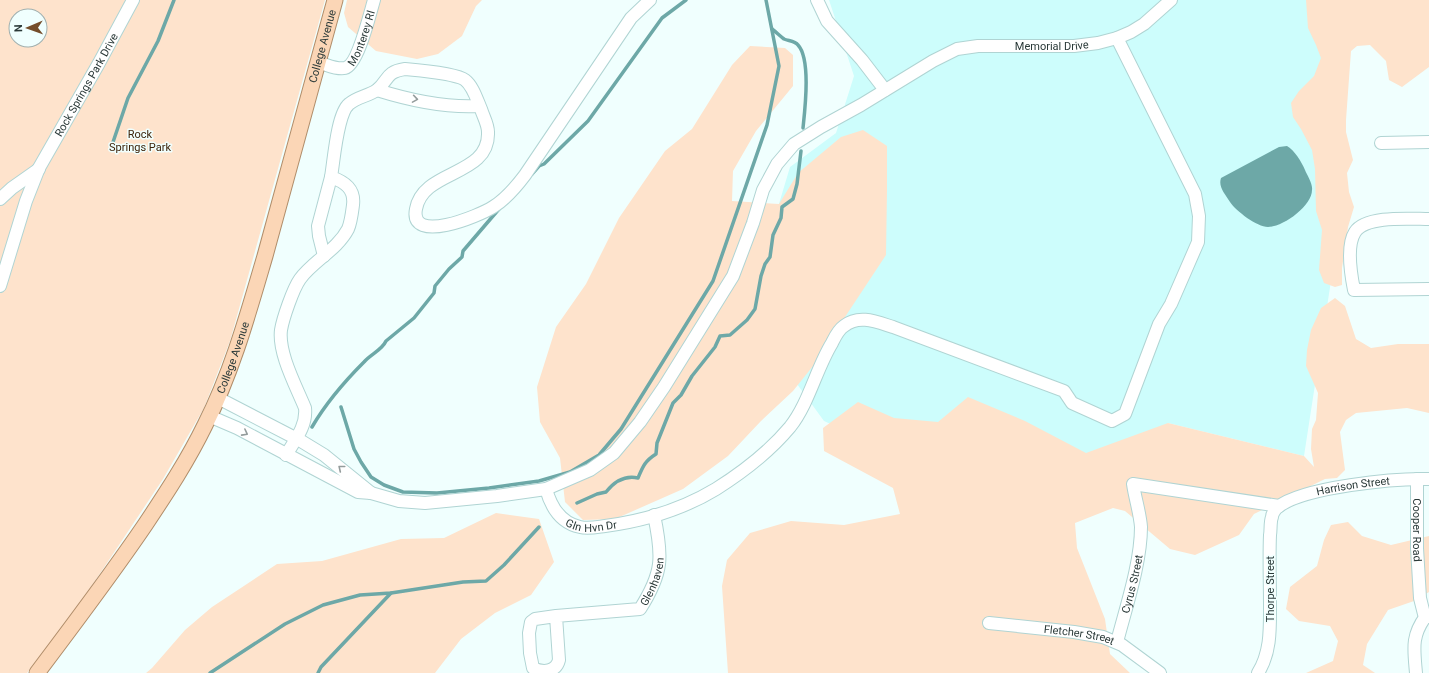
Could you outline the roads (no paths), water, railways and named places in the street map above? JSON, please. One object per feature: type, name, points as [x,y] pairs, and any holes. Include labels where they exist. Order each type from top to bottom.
[{"type":"main road","name":"College Avenue","points":[[37,673],[91,602],[164,497],[193,448],[218,398],[248,316],[335,0]]},
{"type":"street","name":"Rock Springs Park Drive","points":[[0,286],[26,201],[39,168],[133,0]]},
{"type":"street","name":"Monterey Rl","points":[[317,62],[339,68],[344,68],[352,63],[358,51],[374,0]]},
{"type":"street","points":[[324,256],[318,226],[331,178],[340,120],[344,108],[351,102],[372,94],[381,87],[390,74],[396,70],[405,69],[459,77],[468,84],[480,106],[488,131],[484,152],[467,166],[433,184],[424,191],[417,203],[414,215],[418,223],[429,227],[443,226],[463,221],[477,216],[494,206],[512,192],[631,18],[650,0]]},
{"type":"street","points":[[817,0],[827,21],[862,60],[885,90]]},
{"type":"street","name":"Memorial Drive","points":[[209,416],[236,428],[358,492],[371,493],[398,501],[425,503],[497,496],[546,489],[590,470],[614,453],[640,422],[664,387],[733,276],[764,190],[777,164],[794,144],[933,61],[957,49],[978,46],[1074,46],[1098,44],[1117,38],[1144,24],[1171,0]]},
{"type":"street","name":"Gln Hvn Dr","points":[[546,489],[549,500],[555,511],[566,521],[581,527],[597,527],[622,524],[654,516],[686,504],[715,489],[743,470],[771,447],[791,426],[836,335],[844,326],[856,320],[866,319],[893,327],[1064,391],[1072,403],[1112,421],[1125,414],[1159,324],[1171,304],[1198,242],[1198,216],[1195,194],[1117,38]]},
{"type":"street","points":[[377,90],[400,97],[436,103],[463,107],[480,106]]},
{"type":"street","points":[[1380,143],[1429,142]]},
{"type":"street","name":"Rock Springs Park Drive","points":[[0,199],[39,168]]},
{"type":"street","points":[[286,455],[304,424],[306,416],[305,408],[282,351],[280,340],[281,330],[286,312],[299,281],[305,273],[339,241],[348,228],[352,216],[354,199],[350,191],[344,182],[331,178]]},
{"type":"street","points":[[1429,219],[1387,220],[1361,226],[1356,231],[1352,239],[1350,264],[1354,290],[1429,289]]},
{"type":"street","points":[[218,398],[324,455],[371,493]]},
{"type":"street","name":"Harrison Street","points":[[1279,506],[1290,500],[1328,490],[1391,480],[1423,479]]},
{"type":"street","name":"Cooper Road","points":[[1416,673],[1414,649],[1415,634],[1419,625],[1428,617],[1423,610],[1420,598],[1417,548],[1423,479]]},
{"type":"street","name":"Cyrus Street","points":[[1117,642],[1136,566],[1140,543],[1141,525],[1133,484],[1279,506]]},
{"type":"street","name":"Thorpe Street","points":[[1258,673],[1264,661],[1269,643],[1271,517],[1279,506]]},
{"type":"street","name":"Glenhaven","points":[[556,616],[640,610],[653,586],[659,566],[660,545],[654,516]]},
{"type":"street","name":"Fletcher Street","points":[[988,623],[1081,633],[1103,637],[1117,642],[1160,673]]},
{"type":"waterway","points":[[111,148],[128,98],[158,41],[174,0]]},
{"type":"waterway","points":[[532,174],[588,121],[662,18],[686,0]]},
{"type":"waterway","points":[[341,407],[354,449],[371,477],[384,485],[403,492],[437,493],[539,481],[570,472],[599,455],[621,429],[713,281],[767,125],[779,66],[766,0]]},
{"type":"waterway","points":[[772,29],[784,39],[797,44],[805,61],[806,85],[803,128]]},
{"type":"waterway","points":[[577,503],[597,494],[606,492],[613,485],[624,478],[638,478],[645,464],[656,454],[657,443],[673,403],[681,395],[692,376],[715,347],[720,336],[730,335],[747,320],[755,309],[761,276],[765,264],[770,257],[773,235],[781,218],[782,207],[793,199],[797,184],[801,151]]},
{"type":"waterway","points":[[312,427],[329,401],[349,377],[367,359],[382,347],[386,341],[414,318],[434,293],[435,286],[449,269],[462,257],[463,251],[499,209]]},
{"type":"waterway","points":[[210,673],[285,624],[323,605],[360,595],[391,593],[463,582],[486,581],[504,565],[539,527]]},
{"type":"waterway","points":[[318,673],[321,667],[391,593]]},
{"type":"park label","name":"Rock Springs Park","points":[[140,140]]}]
